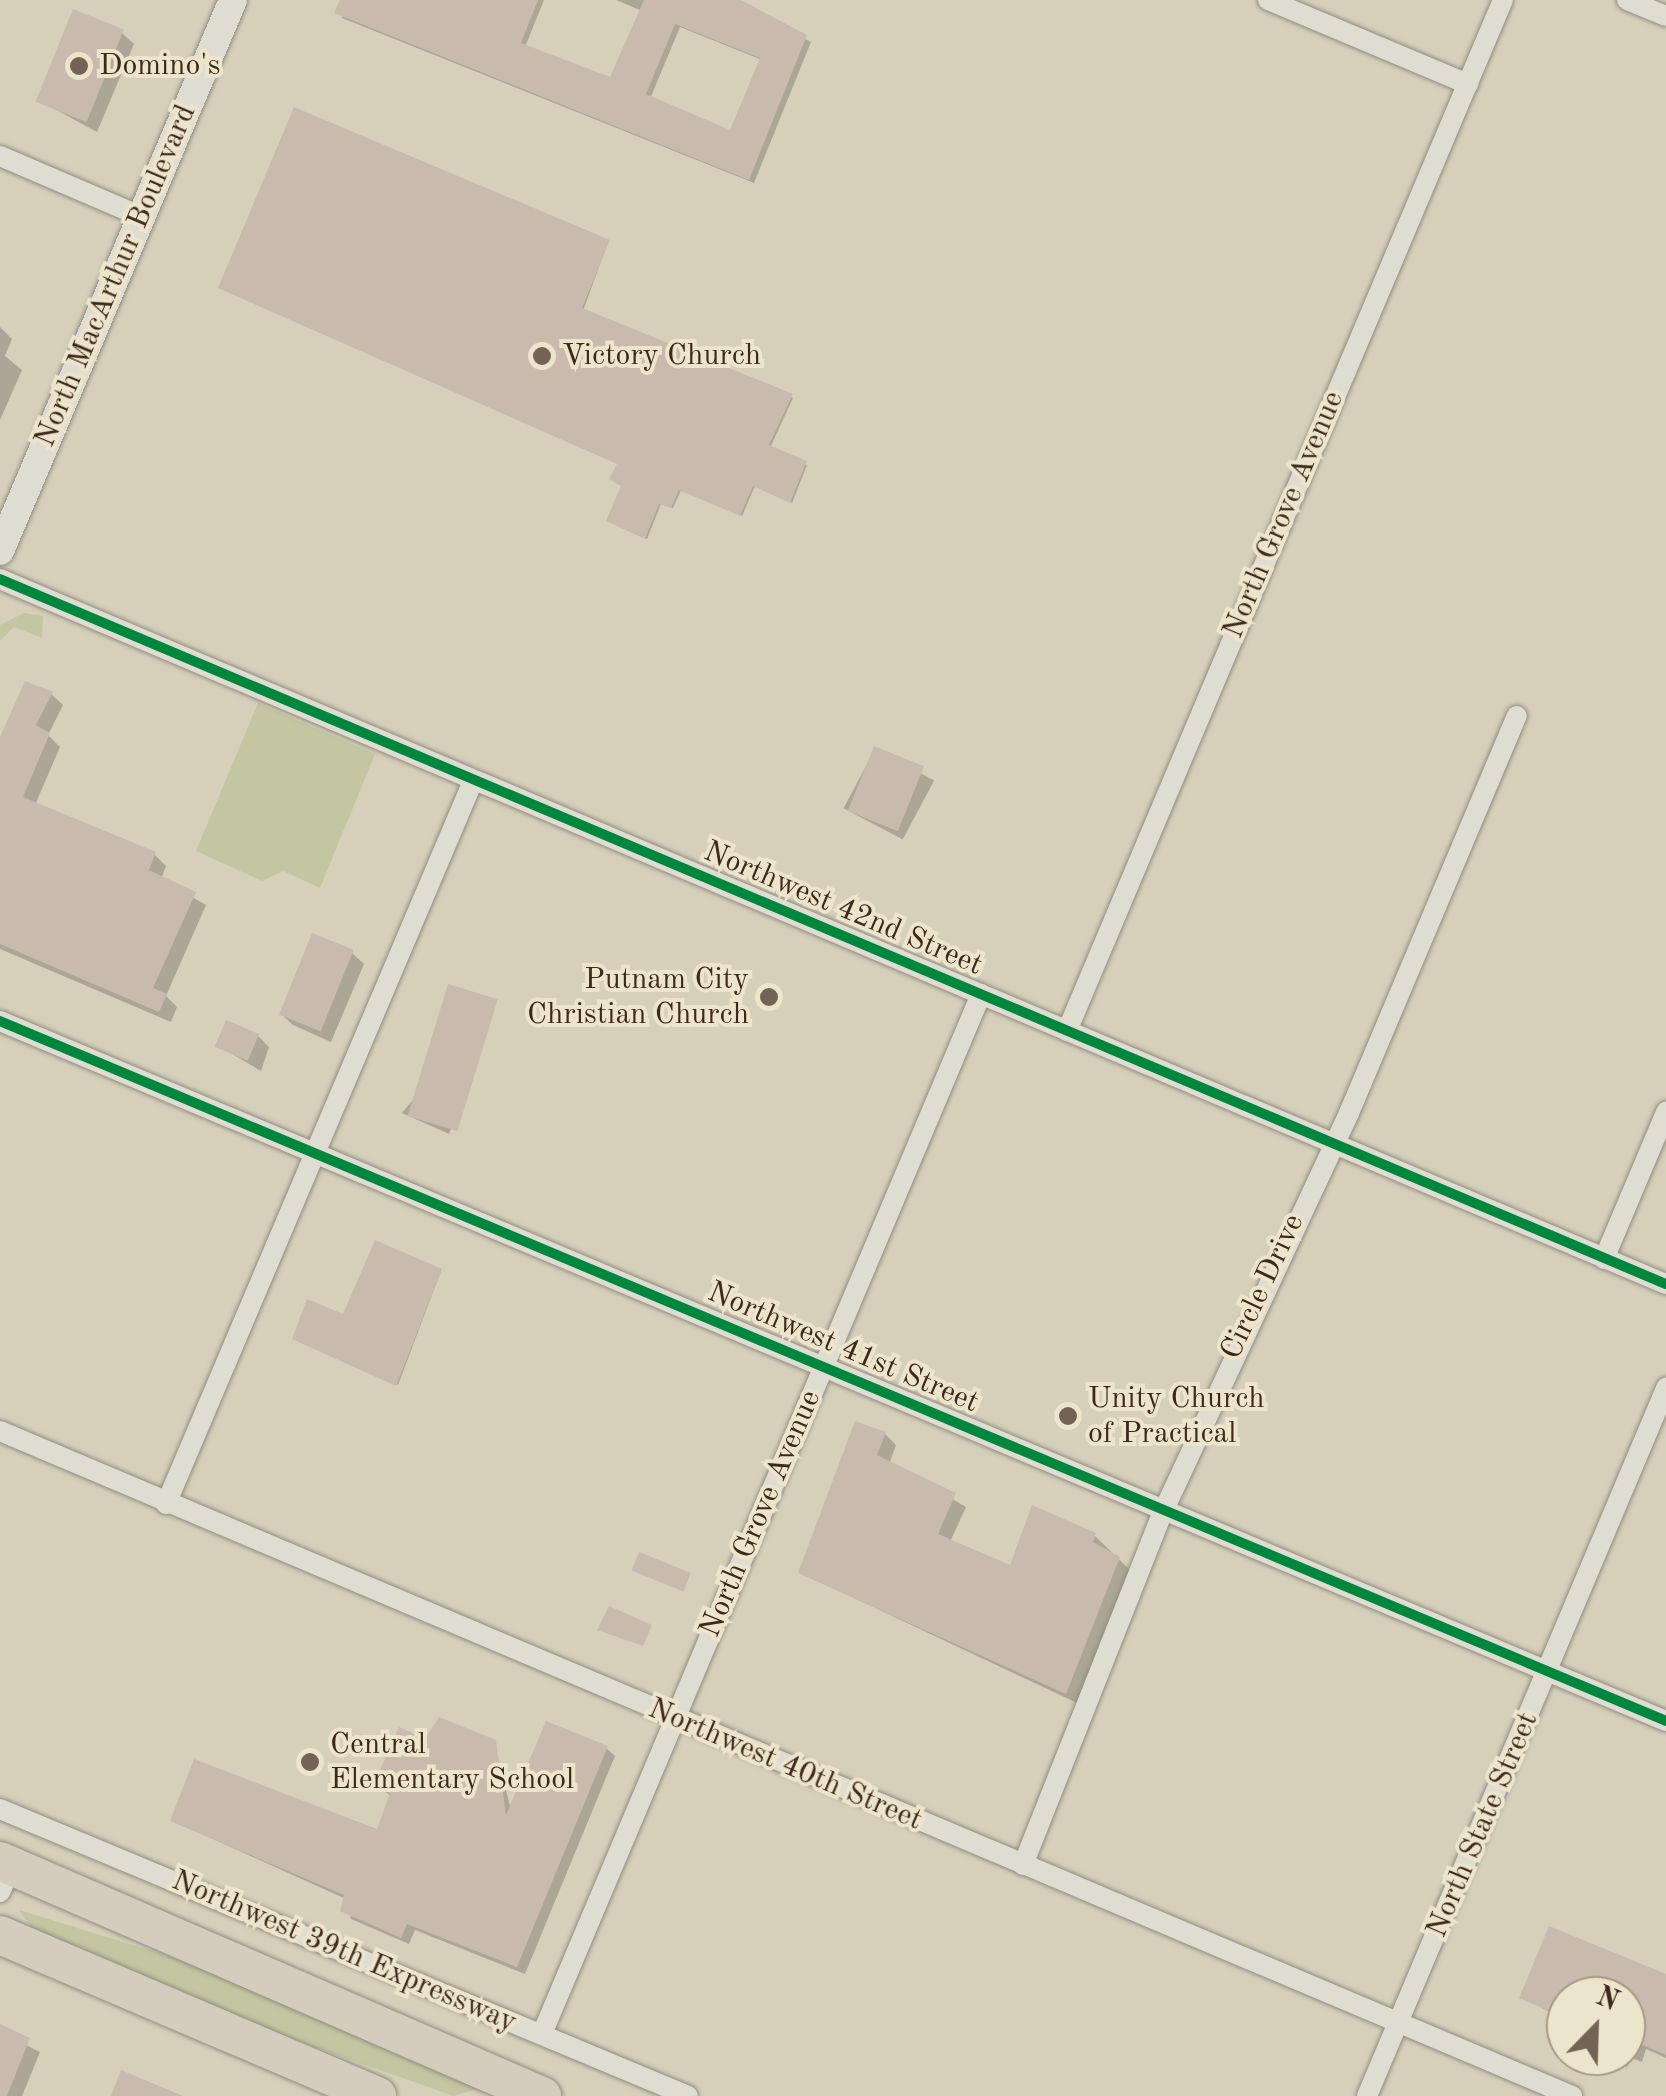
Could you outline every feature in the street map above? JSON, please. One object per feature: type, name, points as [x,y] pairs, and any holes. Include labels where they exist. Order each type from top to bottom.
[{"type":"highway","name":"Northwest 39th Expressway","points":[[4,1873],[527,2093]]},
{"type":"highway","points":[[0,1935],[377,2096]]},
{"type":"main road","name":"North MacArthur Boulevard","points":[[0,551],[232,0]]},
{"type":"street","points":[[1268,0],[1468,84]]},
{"type":"street","name":"North Grove Avenue","points":[[1067,1031],[1504,0]]},
{"type":"street","points":[[1628,0],[1666,16]]},
{"type":"street","points":[[0,156],[142,217]]},
{"type":"street","name":"Northwest 42nd Street","points":[[0,580],[1666,1284]]},
{"type":"street","name":"Circle Drive","points":[[1023,1864],[1164,1512],[1332,1144],[1517,716]]},
{"type":"street","points":[[166,1504],[474,782]]},
{"type":"street","name":"North Grove Avenue","points":[[542,2034],[981,994]]},
{"type":"street","name":"Northwest 41st Street","points":[[0,1021],[1666,1721]]},
{"type":"street","points":[[1604,1258],[1666,1112]]},
{"type":"street","name":"North State Street","points":[[1367,2096],[1666,1388]]},
{"type":"street","name":"Northwest 40th Street","points":[[0,1431],[1572,2096]]},
{"type":"street","name":"Northwest 39th Expressway","points":[[0,1810],[688,2096]]},
{"type":"green space","points":[[24,613],[43,616],[42,638],[14,627],[0,641],[0,625]]},
{"type":"green space","points":[[258,703],[375,754],[320,888],[283,871],[262,881],[196,851]]},
{"type":"green space","points":[[19,1910],[198,1965],[479,2088],[454,2096],[283,2036],[35,1932]]},
{"type":"building","points":[[340,0],[538,0],[521,43],[610,77],[644,0],[741,0],[807,35],[749,180],[334,13]],"holes":[[[675,24],[760,58],[730,130],[646,94]]]},
{"type":"building","name":"Domino's","points":[[73,9],[124,30],[87,122],[36,102]]},
{"type":"building","name":"Victory Church","points":[[294,107],[610,240],[582,308],[793,394],[769,445],[807,461],[790,503],[753,486],[740,516],[679,490],[671,508],[659,504],[645,539],[606,521],[621,486],[609,479],[617,464],[218,288]]},
{"type":"building","points":[[25,681],[53,692],[36,725],[50,733],[23,797],[156,852],[149,870],[196,892],[153,988],[167,994],[159,1012],[0,944],[0,737]]},
{"type":"building","points":[[874,746],[924,766],[898,831],[848,811]]},
{"type":"building","points":[[312,933],[354,950],[321,1031],[279,1015]]},
{"type":"building","points":[[448,984],[498,999],[457,1131],[408,1116]]},
{"type":"building","points":[[226,1020],[259,1034],[248,1061],[215,1047]]},
{"type":"building","points":[[375,1240],[442,1269],[396,1386],[292,1339],[307,1299],[343,1314]]},
{"type":"building","points":[[855,1421],[886,1432],[877,1455],[956,1493],[938,1534],[1010,1565],[1032,1505],[1096,1533],[1093,1542],[1120,1557],[1066,1694],[798,1573]]},
{"type":"building","points":[[639,1552],[691,1573],[683,1592],[632,1571]]},
{"type":"building","points":[[609,1606],[652,1625],[643,1646],[597,1630]]},
{"type":"building","points":[[439,1717],[496,1740],[506,1815],[546,1721],[608,1746],[517,1967],[407,1924],[401,1938],[340,1911],[344,1895],[170,1821],[194,1759],[377,1829],[390,1793],[373,1786],[399,1727],[425,1739]]},
{"type":"building","points":[[1549,1926],[1666,1974],[1666,2055],[1646,2046],[1646,1976],[1546,1976],[1546,2009],[1519,1998]]},
{"type":"building","points":[[0,2024],[30,2038],[7,2096],[0,2096]]},
{"type":"building","points":[[121,2070],[183,2096],[111,2096]]},
{"type":"cycle path","points":[[0,579],[1666,1284]]},
{"type":"cycle path","points":[[0,1021],[1666,1721]]},
{"type":"place","name":"Domino's","points":[[79,66]]},
{"type":"place","name":"Victory Church","points":[[542,356]]},
{"type":"place","name":"Putnam City Christian Church","points":[[769,997]]},
{"type":"place","name":"Unity Church of Practical","points":[[1068,1416]]},
{"type":"place","name":"Central Elementary School","points":[[310,1762]]}]
